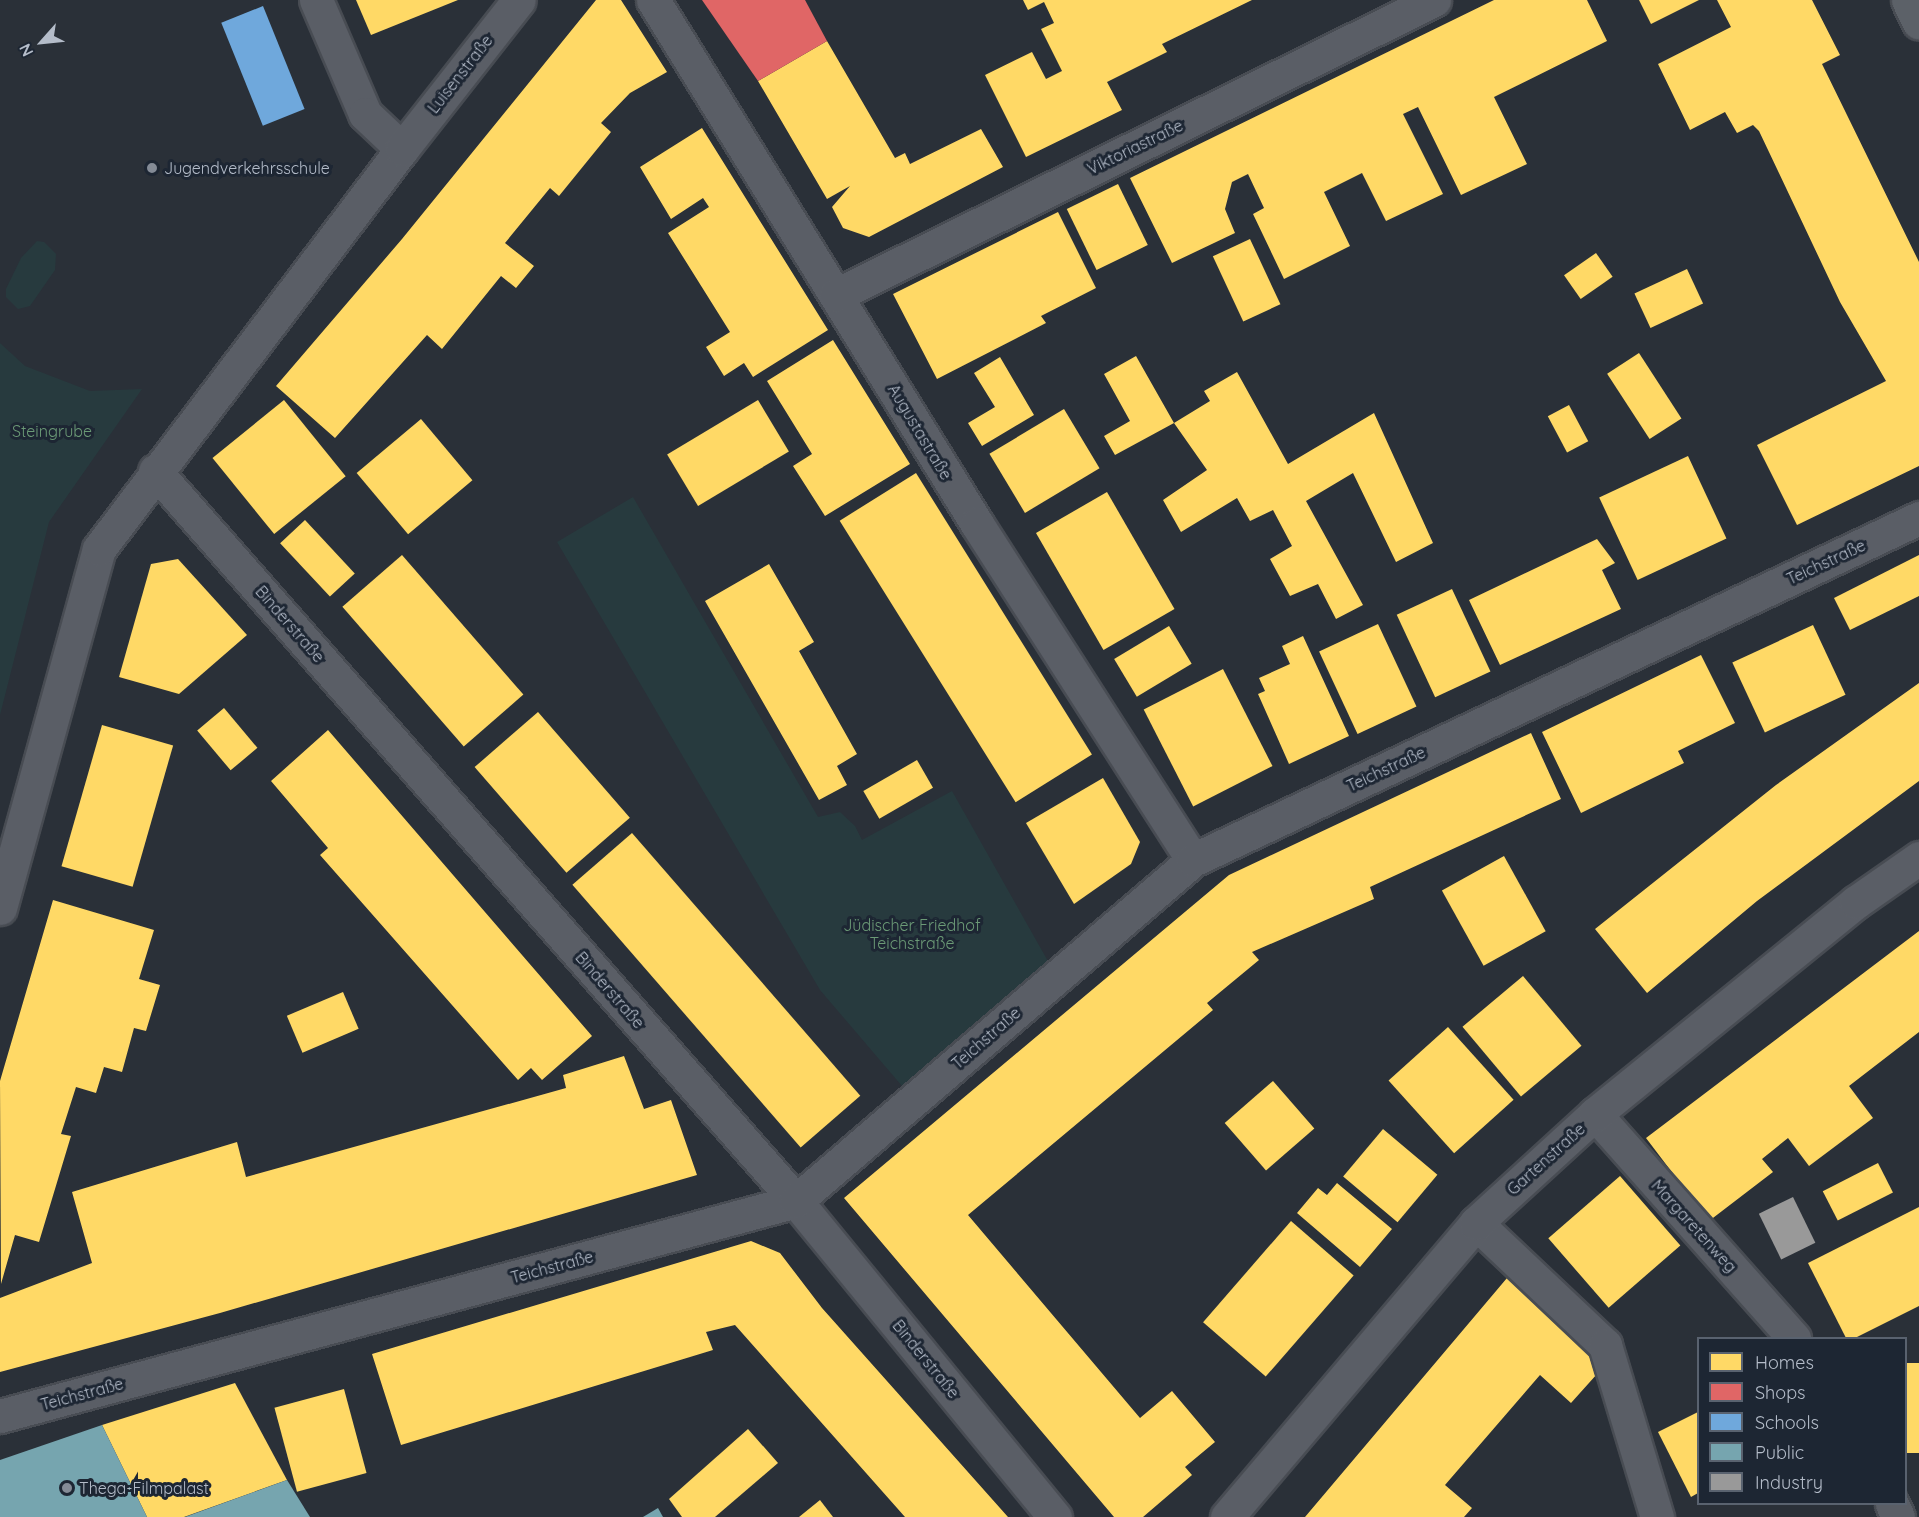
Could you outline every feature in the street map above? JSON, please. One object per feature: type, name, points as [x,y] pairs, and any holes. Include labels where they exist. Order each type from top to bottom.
[{"type":"main road","points":[[1908,0],[1919,23]]},
{"type":"street","points":[[0,908],[99,549],[155,471],[402,148],[365,114],[316,0]]},
{"type":"street","name":"Luisenstraße","points":[[402,148],[519,0]]},
{"type":"street","name":"Augustastraße","points":[[653,0],[977,524],[1193,860]]},
{"type":"street","name":"Viktoriastraße","points":[[836,295],[1434,0]]},
{"type":"street","name":"Binderstraße","points":[[155,471],[796,1201],[1055,1517]]},
{"type":"street","name":"Teichstraße","points":[[0,1416],[796,1201],[1193,860],[1919,518]]},
{"type":"street","name":"Gartenstraße","points":[[1227,1517],[1476,1223],[1595,1114],[1856,902],[1919,858]]},
{"type":"street","name":"Margaretenweg","points":[[1595,1114],[1793,1337]]},
{"type":"street","points":[[1476,1223],[1605,1345],[1658,1517]]},
{"type":"green space","points":[[37,241],[44,242],[56,254],[55,270],[30,306],[18,309],[6,297],[6,289],[21,258]]},
{"type":"green space","name":"Steingrube","points":[[0,343],[25,366],[90,391],[142,389],[49,522],[0,715]]},
{"type":"green space","name":"Jüdischer Friedhof Teichstraße","points":[[633,497],[818,817],[840,812],[855,826],[862,840],[952,791],[1049,963],[902,1086],[820,990],[557,542]]},
{"type":"building: Homes","points":[[356,0],[458,0],[371,35]]},
{"type":"building: Homes","points":[[596,0],[621,0],[667,72],[630,93],[601,123],[611,132],[559,196],[550,188],[505,243],[534,266],[516,288],[501,276],[442,349],[427,335],[335,438],[276,386],[402,239]]},
{"type":"building: Homes","points":[[1023,0],[1252,0],[1162,44],[1167,52],[1107,82],[1122,110],[1026,157],[985,75],[1032,52],[1046,79],[1062,71],[1041,29],[1054,23],[1044,2],[1028,10]]},
{"type":"building: Homes","points":[[1494,0],[1587,0],[1607,41],[1494,97],[1527,164],[1461,195],[1418,107],[1403,114],[1443,194],[1386,221],[1362,173],[1324,192],[1350,246],[1284,279],[1253,214],[1264,208],[1248,174],[1232,182],[1225,209],[1235,233],[1172,263],[1130,178]]},
{"type":"building: Homes","points":[[1639,0],[1699,0],[1651,24]]},
{"type":"building: Homes","points":[[1717,0],[1812,0],[1840,55],[1822,64],[1919,262],[1919,466],[1797,525],[1757,445],[1886,381],[1840,302],[1759,131],[1753,125],[1737,133],[1725,112],[1690,130],[1658,64],[1731,27]]},
{"type":"building: Homes","points":[[827,41],[895,158],[905,153],[910,164],[981,129],[1003,167],[869,237],[843,228],[832,207],[850,186],[827,199],[758,81]]},
{"type":"building: Homes","points":[[702,128],[828,330],[753,377],[744,363],[724,376],[706,347],[730,332],[668,233],[709,207],[703,198],[671,219],[640,167]]},
{"type":"building: Homes","points":[[1118,184],[1148,245],[1097,270],[1067,209]]},
{"type":"building: Homes","points":[[1058,212],[1096,288],[1041,316],[1046,323],[937,379],[893,294]]},
{"type":"building: Homes","points":[[1250,239],[1280,304],[1243,322],[1213,256]]},
{"type":"building: Homes","points":[[1596,253],[1613,277],[1581,299],[1564,275]]},
{"type":"building: Homes","points":[[1687,269],[1703,303],[1650,328],[1634,294]]},
{"type":"building: Homes","points":[[833,340],[910,464],[825,516],[793,466],[812,454],[767,381]]},
{"type":"building: Homes","points":[[1639,353],[1681,418],[1650,439],[1607,374]]},
{"type":"building: Homes","points":[[1136,356],[1174,423],[1115,455],[1104,436],[1130,421],[1104,374]]},
{"type":"building: Homes","points":[[1000,357],[1034,415],[982,446],[968,423],[995,407],[974,373]]},
{"type":"building: Homes","points":[[1237,372],[1288,464],[1374,413],[1433,543],[1396,562],[1353,473],[1306,501],[1363,605],[1336,619],[1318,584],[1290,596],[1270,559],[1292,546],[1273,510],[1250,521],[1237,498],[1181,532],[1163,500],[1207,470],[1174,423],[1210,401],[1204,391]]},
{"type":"building: Homes","points":[[284,400],[346,476],[274,534],[213,458]]},
{"type":"building: Homes","points":[[758,400],[789,451],[698,506],[667,455]]},
{"type":"building: Homes","points":[[1569,405],[1588,441],[1567,452],[1548,416]]},
{"type":"building: Homes","points":[[1064,409],[1100,468],[1025,513],[989,454]]},
{"type":"building: Homes","points":[[421,419],[472,480],[408,534],[357,473]]},
{"type":"building: Homes","points":[[1688,456],[1726,538],[1638,580],[1599,497]]},
{"type":"building: Homes","points":[[916,473],[1092,755],[1016,802],[840,521]]},
{"type":"building: Homes","points":[[1107,492],[1174,609],[1103,650],[1036,533]]},
{"type":"building: Homes","points":[[305,520],[355,573],[330,597],[280,543]]},
{"type":"building: Homes","points":[[1597,539],[1615,563],[1602,570],[1621,609],[1500,665],[1469,600]]},
{"type":"building: Homes","points":[[402,555],[523,695],[464,746],[342,607]]},
{"type":"building: Homes","points":[[1919,555],[1919,596],[1850,630],[1834,598]]},
{"type":"building: Homes","points":[[178,559],[247,635],[179,694],[119,677],[151,564]]},
{"type":"building: Homes","points":[[769,564],[814,642],[799,651],[857,754],[837,766],[847,785],[819,800],[705,601]]},
{"type":"building: Homes","points":[[1452,589],[1490,671],[1435,697],[1397,615]]},
{"type":"building: Homes","points":[[1378,624],[1416,706],[1358,734],[1319,651]]},
{"type":"building: Homes","points":[[1813,625],[1846,695],[1765,732],[1732,663]]},
{"type":"building: Homes","points":[[1169,626],[1192,664],[1137,697],[1114,659]]},
{"type":"building: Homes","points":[[1303,636],[1349,736],[1289,764],[1258,694],[1265,691],[1259,678],[1290,664],[1282,646]]},
{"type":"building: Homes","points":[[1701,655],[1735,723],[1678,751],[1684,763],[1581,813],[1542,732]]},
{"type":"building: Homes","points":[[1223,669],[1272,766],[1193,807],[1144,709]]},
{"type":"building: Homes","points":[[1919,683],[1919,781],[1757,901],[1647,993],[1595,929],[1776,785]]},
{"type":"building: Homes","points":[[224,708],[257,748],[231,770],[197,730]]},
{"type":"building: Homes","points":[[538,712],[630,818],[566,873],[475,767]]},
{"type":"building: Homes","points":[[102,725],[173,745],[133,887],[61,866]]},
{"type":"building: Homes","points":[[328,730],[592,1036],[542,1080],[531,1068],[518,1080],[320,855],[328,848],[271,781]]},
{"type":"building: Homes","points":[[1531,733],[1561,799],[1370,887],[1374,899],[1252,952],[1259,960],[1207,1003],[1213,1010],[968,1215],[1140,1418],[1172,1391],[1215,1442],[1185,1467],[1192,1475],[1143,1517],[1114,1517],[844,1198],[1229,875]]},
{"type":"building: Homes","points":[[917,760],[933,788],[879,819],[863,791]]},
{"type":"building: Homes","points":[[1103,778],[1140,842],[1131,864],[1074,904],[1026,823]]},
{"type":"building: Homes","points":[[632,833],[860,1096],[801,1147],[572,885]]},
{"type":"building: Homes","points":[[1504,856],[1546,931],[1484,966],[1442,890]]},
{"type":"building: Homes","points":[[53,900],[154,930],[139,979],[160,985],[146,1031],[134,1028],[122,1072],[104,1067],[96,1093],[76,1087],[61,1134],[71,1136],[39,1242],[15,1235],[1,1284],[0,1081]]},
{"type":"building: Homes","points":[[1919,931],[1919,1032],[1849,1086],[1873,1118],[1809,1166],[1788,1138],[1762,1159],[1773,1172],[1709,1221],[1646,1138]]},
{"type":"building: Homes","points":[[1523,976],[1581,1046],[1521,1096],[1462,1027]]},
{"type":"building: Homes","points":[[343,992],[359,1029],[302,1053],[287,1016]]},
{"type":"building: Homes","points":[[1448,1027],[1514,1100],[1454,1153],[1389,1081]]},
{"type":"building: Homes","points":[[624,1056],[644,1109],[671,1100],[697,1175],[220,1313],[0,1372],[0,1298],[92,1263],[72,1192],[237,1142],[246,1177],[566,1088],[563,1075]]},
{"type":"building: Homes","points":[[1273,1081],[1314,1129],[1266,1171],[1225,1123]]},
{"type":"building: Homes","points":[[1383,1129],[1437,1175],[1398,1222],[1343,1176]]},
{"type":"building: Homes","points":[[1878,1163],[1893,1192],[1838,1221],[1823,1191]]},
{"type":"building: Homes","points":[[1620,1176],[1680,1245],[1609,1308],[1548,1238]]},
{"type":"building: Homes","points":[[1337,1183],[1392,1229],[1360,1267],[1297,1213],[1318,1188],[1327,1195]]},
{"type":"building: Homes","points":[[1919,1207],[1919,1306],[1857,1337],[1845,1337],[1808,1263]]},
{"type":"building: Homes","points":[[1291,1221],[1354,1275],[1266,1377],[1203,1322]]},
{"type":"building: Homes","points":[[751,1241],[780,1253],[822,1308],[1008,1517],[905,1517],[735,1325],[706,1332],[713,1350],[401,1445],[372,1354]]},
{"type":"building: Homes","points":[[1507,1278],[1606,1364],[1571,1403],[1540,1375],[1445,1485],[1472,1508],[1464,1517],[1305,1517]]},
{"type":"building: Homes","points":[[1907,1363],[1919,1363],[1919,1453],[1907,1453]]},
{"type":"building: Homes","points":[[235,1383],[287,1480],[184,1517],[147,1517],[102,1425]]},
{"type":"building: Homes","points":[[344,1389],[367,1473],[297,1492],[274,1408]]},
{"type":"building: Homes","points":[[1697,1412],[1697,1494],[1691,1497],[1658,1432]]},
{"type":"building: Homes","points":[[748,1429],[778,1463],[715,1517],[682,1517],[669,1499]]},
{"type":"building: Homes","points":[[820,1500],[833,1517],[799,1517]]},
{"type":"building: Shops","points":[[702,0],[805,0],[827,41],[758,81]]},
{"type":"building: Schools","points":[[263,6],[305,109],[263,126],[221,23]]},
{"type":"building: Public","name":"Thega-Filmpalast","points":[[102,1425],[147,1517],[0,1517],[0,1460]]},
{"type":"building: Public","name":"Thega-Filmpalast","points":[[287,1480],[310,1517],[185,1517]]},
{"type":"building: Public","points":[[658,1508],[663,1517],[643,1517]]},
{"type":"building: Industry","points":[[1793,1197],[1815,1243],[1781,1259],[1759,1214]]},
{"type":"place","name":"Jugendverkehrsschule","points":[[152,168]]},
{"type":"place","name":"Thega-Filmpalast","points":[[67,1488]]}]
